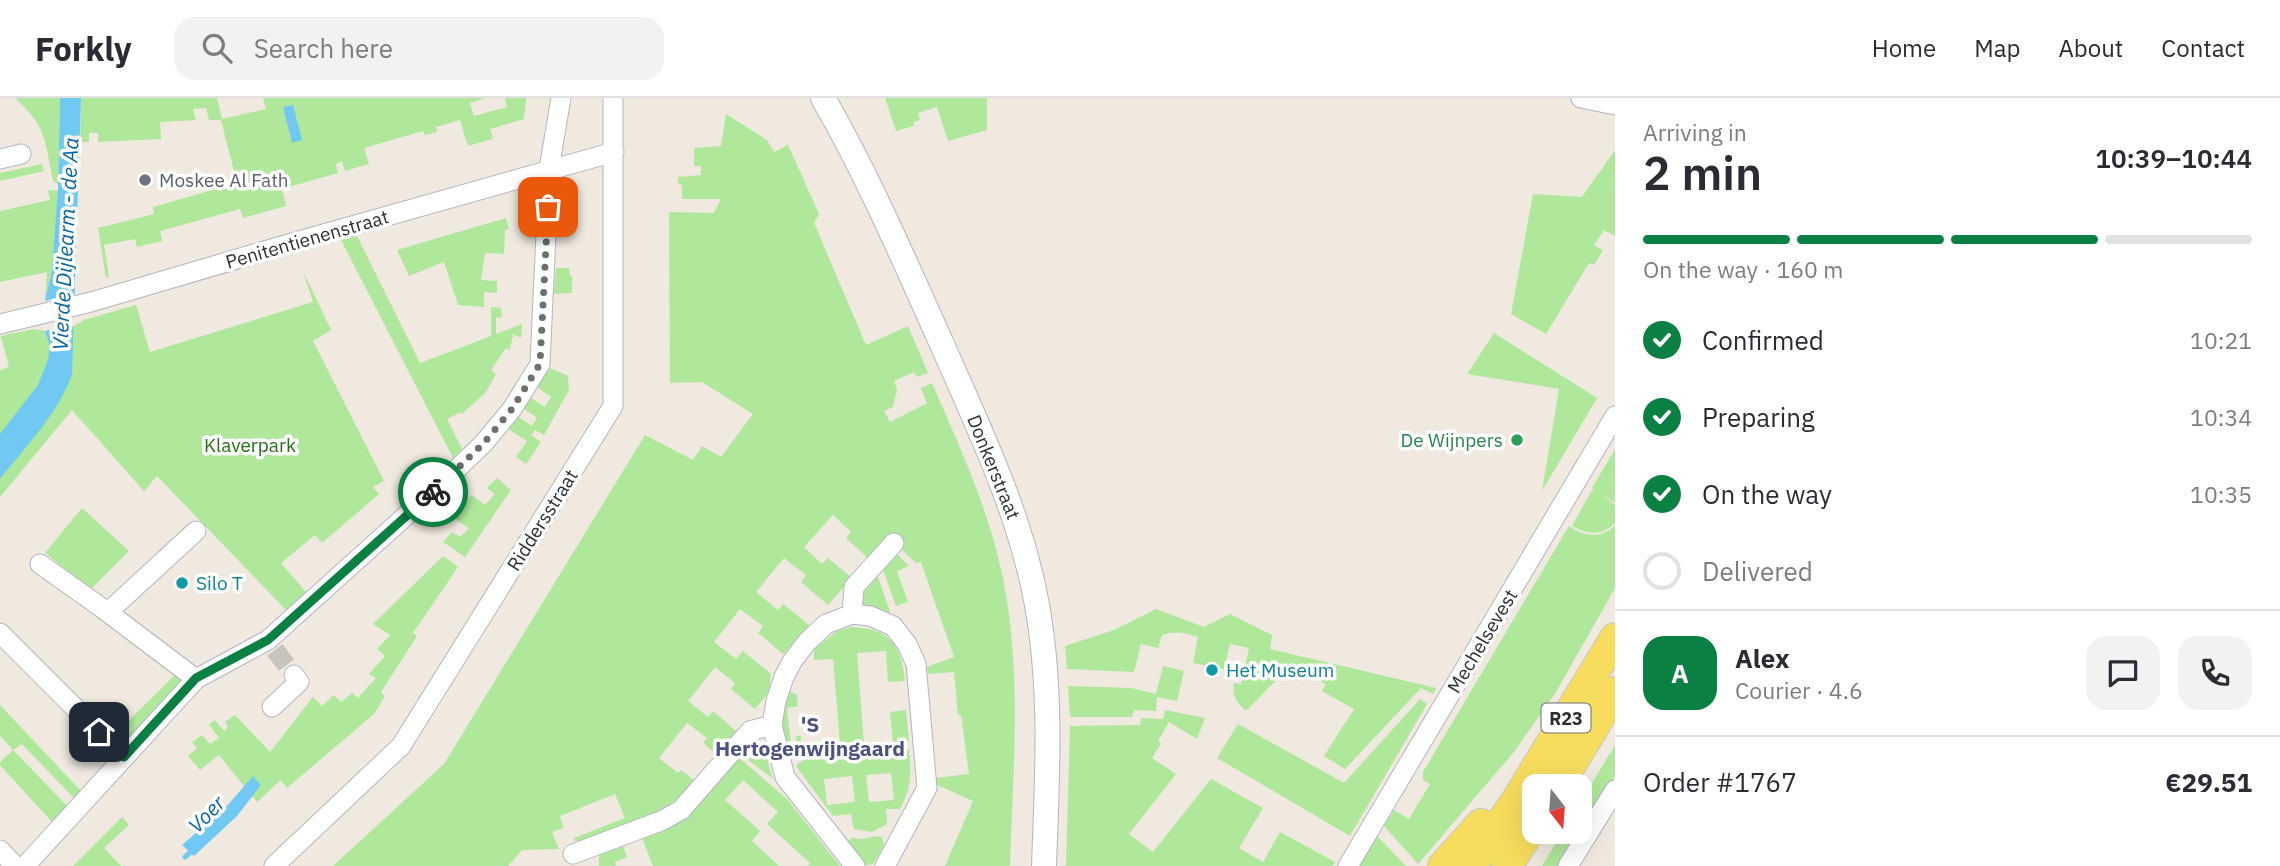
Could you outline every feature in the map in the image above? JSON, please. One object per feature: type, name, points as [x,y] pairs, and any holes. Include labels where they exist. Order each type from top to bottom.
[{"type":"main road","name":"R23","points":[[1471,866],[1518,799],[1615,638]]},
{"type":"main road","name":"R23","points":[[1565,774],[1615,692]]},
{"type":"main road","points":[[1443,866],[1494,810],[1518,799]]},
{"type":"main road","points":[[1510,863],[1522,844]]},
{"type":"street","points":[[25,866],[196,678],[272,645],[483,444],[512,409],[540,364],[549,169],[561,98]]},
{"type":"street","name":"Riddersstraat","points":[[274,866],[401,746],[613,406],[613,98]]},
{"type":"street","name":"Donkerstraat","points":[[823,98],[848,140],[938,337],[1004,489],[1024,547],[1039,614],[1047,676],[1044,866]]},
{"type":"street","points":[[1581,98],[1615,104]]},
{"type":"street","name":"Penitentienenstraat","points":[[0,324],[73,307],[614,152]]},
{"type":"street","points":[[0,159],[21,154]]},
{"type":"street","name":"Mechelsevest","points":[[1348,866],[1615,416]]},
{"type":"street","points":[[108,612],[196,530]]},
{"type":"street","points":[[852,614],[854,587],[894,543]]},
{"type":"street","points":[[40,564],[196,678]]},
{"type":"street","points":[[855,866],[785,777],[772,724],[776,701],[793,660],[826,624],[852,614],[870,616],[893,626],[907,644],[916,664],[927,788],[885,866]]},
{"type":"street","points":[[0,634],[124,757]]},
{"type":"street","points":[[272,707],[299,682],[294,675]]},
{"type":"street","points":[[573,854],[660,821],[681,810],[750,731],[772,724]]},
{"type":"street","points":[[1569,866],[1615,790]]},
{"type":"street","points":[[0,850],[15,866]]},
{"type":"green space","points":[[15,98],[60,98],[58,184],[53,181],[39,126]]},
{"type":"green space","points":[[81,98],[217,98],[222,119],[266,109],[263,98],[486,98],[470,103],[474,116],[507,107],[505,98],[526,98],[524,119],[490,129],[493,139],[468,146],[460,120],[436,127],[437,132],[425,135],[423,131],[364,148],[369,164],[345,171],[342,161],[336,164],[338,173],[282,189],[286,206],[243,218],[240,209],[160,231],[162,241],[137,247],[135,239],[104,245],[109,277],[106,278],[98,228],[154,214],[153,207],[237,183],[221,120],[209,120],[206,108],[193,109],[196,120],[160,122],[161,139],[98,142],[98,133],[89,133],[89,142],[80,142]]},
{"type":"green space","points":[[885,98],[987,98],[987,130],[948,141],[937,107],[918,113],[920,120],[914,122],[914,126],[896,131]]},
{"type":"green space","points":[[726,114],[767,140],[774,152],[788,145],[819,214],[814,223],[866,345],[908,326],[928,373],[917,377],[914,372],[894,381],[897,390],[893,407],[884,411],[890,422],[927,403],[921,388],[932,383],[976,488],[997,553],[1011,630],[1015,709],[1010,866],[945,866],[973,801],[935,784],[935,778],[969,774],[961,715],[958,715],[954,672],[928,674],[927,667],[954,657],[921,562],[916,563],[889,538],[869,559],[846,538],[851,532],[833,515],[804,547],[822,564],[828,558],[852,578],[828,605],[801,582],[806,575],[784,558],[756,592],[778,610],[783,604],[809,625],[783,654],[758,633],[763,626],[740,609],[714,642],[736,659],[743,651],[771,674],[769,692],[755,709],[731,689],[735,683],[715,667],[688,701],[708,717],[713,711],[736,731],[717,755],[703,743],[707,738],[687,723],[659,758],[678,773],[681,770],[695,781],[669,805],[640,821],[577,846],[574,838],[625,818],[615,794],[560,816],[563,828],[552,832],[559,849],[522,850],[508,866],[333,866],[444,764],[645,435],[693,460],[702,446],[721,457],[753,414],[702,382],[670,383],[669,212],[714,213],[721,199],[682,199],[682,185],[678,184],[678,177],[701,175],[701,166],[694,166],[694,148],[721,146]]},
{"type":"green space","points":[[1615,150],[1615,236],[1604,230],[1594,245],[1603,250],[1594,265],[1589,263],[1546,334],[1511,314],[1533,194],[1582,197]]},
{"type":"green space","points":[[42,164],[44,171],[0,181],[0,173]]},
{"type":"green space","points":[[48,190],[58,191],[52,270],[45,301],[47,272],[0,282],[0,211],[50,200]]},
{"type":"green space","points":[[506,218],[509,229],[505,230],[504,254],[485,253],[481,280],[497,281],[497,293],[484,292],[484,307],[458,305],[444,262],[409,276],[397,250]]},
{"type":"green space","points":[[357,236],[420,363],[491,336],[491,307],[501,308],[502,317],[496,318],[496,334],[522,324],[521,338],[513,334],[510,350],[506,348],[491,370],[496,374],[486,392],[462,414],[461,412],[447,419],[462,449],[453,458],[341,240]]},
{"type":"green space","points":[[556,268],[569,268],[572,293],[554,294]]},
{"type":"green space","name":"Klaverpark","points":[[303,271],[331,330],[313,341],[384,481],[373,487],[379,494],[322,543],[315,535],[281,563],[306,592],[286,610],[157,476],[144,491],[72,410],[0,497],[0,370],[9,367],[1,336],[34,329],[46,331],[74,326],[84,320],[136,305],[150,352],[313,302]]},
{"type":"green space","points":[[1494,333],[1597,398],[1542,491],[1559,389],[1467,374]]},
{"type":"green space","points":[[550,368],[568,376],[569,390],[544,435],[535,430],[531,435],[541,442],[526,464],[516,457],[527,441],[508,429],[517,416],[532,426],[537,418],[523,408],[530,397],[545,407],[551,397],[537,387]]},
{"type":"green space","points":[[1615,449],[1615,503],[1601,494],[1615,505],[1615,523],[1594,533],[1572,526],[1592,490],[1595,491],[1592,488]]},
{"type":"green space","points":[[497,478],[511,490],[465,557],[443,542],[452,532],[460,537],[469,528],[455,519],[465,508],[462,505],[472,495],[485,505],[495,494],[487,488]]},
{"type":"green space","points":[[82,508],[129,551],[91,589],[45,553]]},
{"type":"green space","points":[[1615,525],[1615,588],[1556,692],[1514,752],[1418,864],[1384,826],[1394,810],[1409,819],[1430,784],[1423,780],[1423,772],[1569,526],[1593,535],[1604,533]]},
{"type":"green space","points":[[895,552],[909,566],[897,571],[908,602],[896,606],[882,567]]},
{"type":"green space","points":[[443,556],[458,567],[413,633],[417,636],[381,692],[385,696],[374,714],[287,788],[281,780],[257,802],[219,755],[200,770],[188,756],[197,748],[192,742],[202,735],[210,744],[219,738],[209,724],[215,720],[224,731],[228,727],[225,722],[235,715],[270,752],[313,697],[322,706],[334,695],[341,702],[352,693],[358,698],[376,678],[369,674],[385,656],[377,649],[390,635],[373,624]]},
{"type":"green space","points":[[876,571],[890,612],[885,614],[860,603],[861,588]]},
{"type":"green space","points":[[1156,609],[1204,627],[1230,614],[1272,635],[1270,649],[1436,688],[1433,694],[1421,688],[1345,769],[1324,756],[1354,709],[1322,691],[1326,684],[1291,665],[1246,711],[1236,699],[1234,683],[1241,684],[1249,648],[1230,644],[1224,669],[1193,663],[1198,637],[1171,633],[1162,635],[1158,648],[1141,644],[1134,672],[1067,669],[1065,646],[1114,630]]},
{"type":"green space","points":[[851,627],[864,628],[884,635],[897,648],[903,668],[905,681],[888,682],[886,651],[857,653],[864,744],[882,743],[883,752],[909,750],[910,780],[904,801],[900,809],[886,809],[887,824],[872,832],[854,829],[851,814],[833,816],[796,766],[811,758],[841,755],[833,659],[814,660],[814,649],[837,631]],"holes":[[[891,773],[894,800],[869,802],[866,775]],[[852,776],[855,802],[827,805],[824,779]]]},
{"type":"green space","points":[[1163,666],[1184,671],[1177,701],[1157,697],[1156,711],[1134,710],[1132,717],[1070,717],[1068,686],[1131,688],[1156,694]]},
{"type":"green space","points":[[175,675],[182,680],[125,743],[114,735]]},
{"type":"green space","points":[[789,691],[797,695],[798,706],[787,708],[791,745],[797,745],[796,736],[801,736],[801,744],[797,750],[788,750],[782,727],[782,714]]},
{"type":"green space","points":[[1420,699],[1427,704],[1350,836],[1217,758],[1238,724],[1344,783]]},
{"type":"green space","points":[[0,705],[81,791],[75,799],[22,744],[13,750],[0,736]]},
{"type":"green space","points":[[906,710],[909,741],[893,743],[890,712]]},
{"type":"green space","points":[[1165,710],[1205,718],[1197,739],[1169,722],[1158,741],[1161,744],[1152,758],[1176,774],[1129,834],[1153,852],[1211,779],[1263,808],[1239,848],[1263,862],[1280,832],[1335,862],[1333,866],[1066,866],[1070,726],[1140,725],[1141,718],[1163,719]]},
{"type":"green space","points":[[755,745],[764,750],[773,779],[743,756]]},
{"type":"green space","points":[[1615,745],[1615,776],[1592,814],[1592,783]]},
{"type":"green space","points":[[13,750],[68,807],[53,823],[0,765]]},
{"type":"green space","points":[[737,756],[787,799],[840,866],[808,866],[810,863],[767,824],[778,812],[743,780],[725,800],[760,831],[752,841],[779,866],[653,866],[641,835]]},
{"type":"green space","points":[[122,817],[129,825],[104,848],[121,866],[73,866]]},
{"type":"green space","points":[[1377,836],[1406,866],[1359,866]]},
{"type":"green space","points":[[882,837],[884,845],[873,864],[862,866],[847,842],[852,838]]},
{"type":"green space","points":[[622,843],[627,857],[615,862],[616,866],[599,866],[599,855]]},
{"type":"green space","points":[[1555,844],[1574,844],[1561,866],[1542,866]]},
{"type":"water","name":"Vierde Dijlearm - de Aa","points":[[60,98],[81,98],[72,374],[50,416],[0,479],[0,434],[38,385],[48,360],[50,346],[45,331],[45,301],[52,270],[58,188]]},
{"type":"water","points":[[293,105],[302,140],[292,143],[283,107]]},
{"type":"water","points":[[253,776],[261,785],[237,816],[194,856],[182,845],[226,807]]},
{"type":"pier","points":[[73,294],[74,326],[45,331],[45,301]]},
{"type":"waterway","name":"Voer","points":[[185,857],[193,850]]},
{"type":"tunnel","points":[[275,650],[294,675]]},
{"type":"way so far","points":[[433,492],[483,444],[512,409],[540,364],[548,207]]},
{"type":"place","name":"Moskee Al Fath","points":[[145,180]]},
{"type":"place","name":"De Wijnpers","points":[[1517,440]]},
{"type":"place","name":"Silo T","points":[[182,583]]},
{"type":"place","name":"Het Museum","points":[[1212,670]]},
{"type":"district","name":"'S Hertogenwijngaard","points":[[810,736]]},
{"type":"route","points":[[99,732],[124,757],[196,678],[268,640],[433,492]]}]
